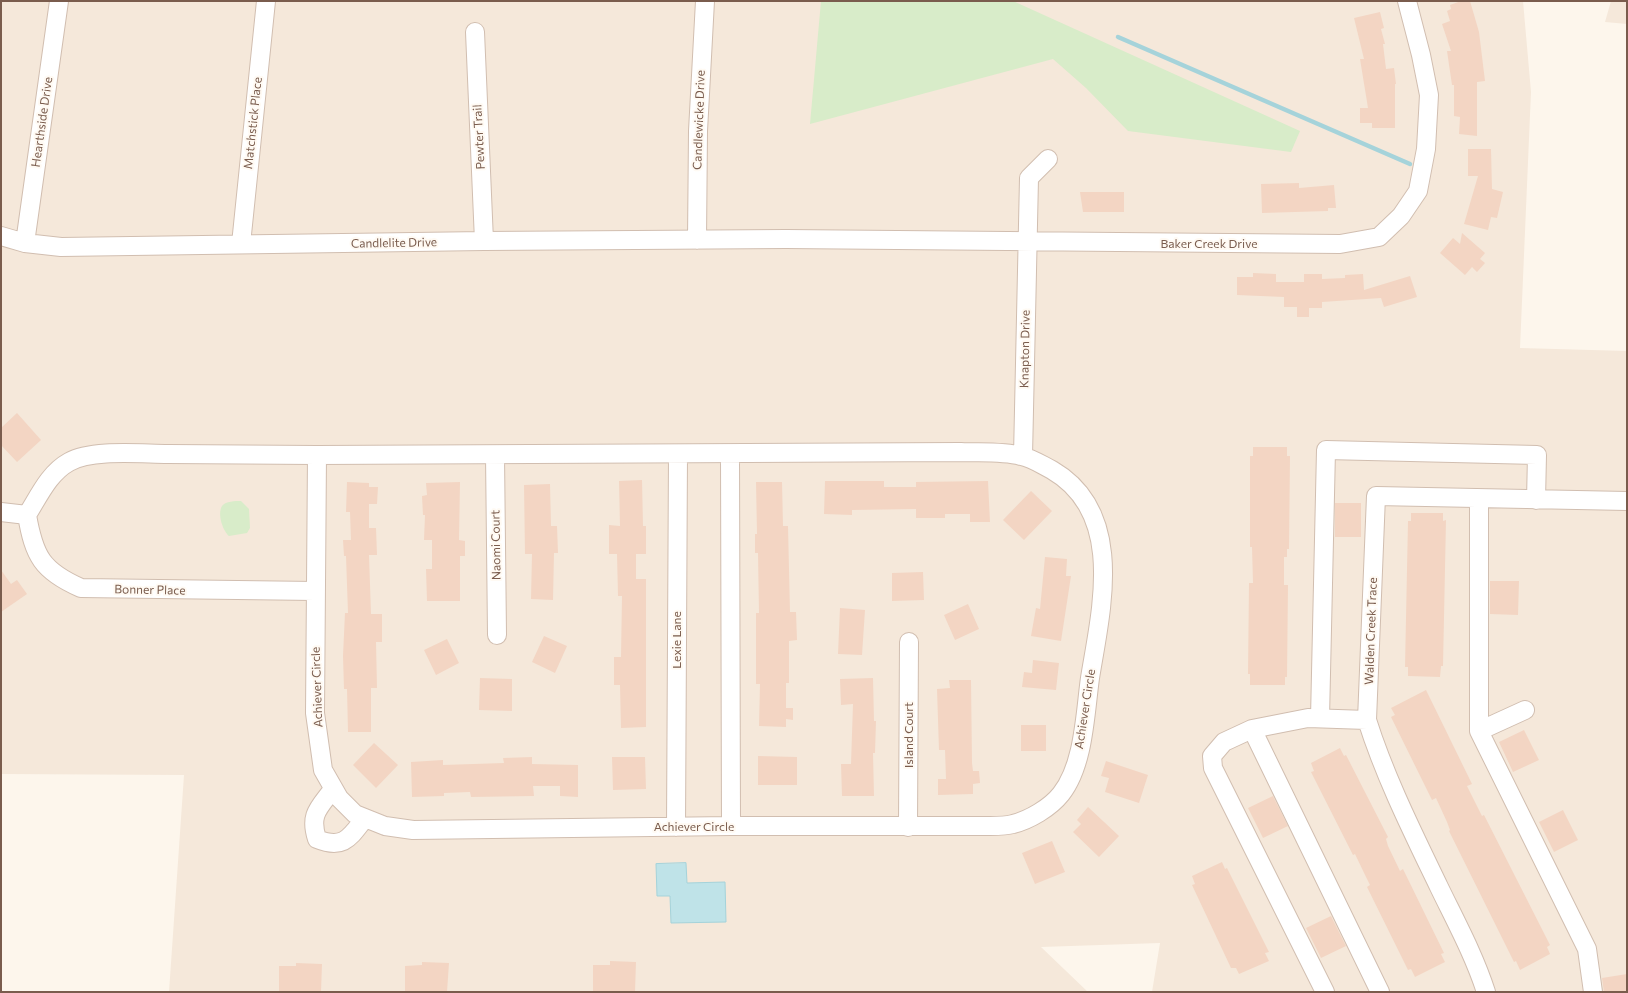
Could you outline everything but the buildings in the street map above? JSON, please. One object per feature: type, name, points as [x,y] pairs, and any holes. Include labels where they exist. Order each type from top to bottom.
[{"type":"street","name":"Hearthside Drive","points":[[25,243],[59,1]]},
{"type":"street","name":"Matchstick Place","points":[[241,244],[266,1]]},
{"type":"street","name":"Candlewicke Drive","points":[[697,240],[698,131],[705,1]]},
{"type":"street","name":"Baker Creek Drive","points":[[786,239],[1340,244],[1379,237],[1401,216],[1418,192],[1426,149],[1428,95],[1421,55],[1407,1]]},
{"type":"street","name":"Pewter Trail","points":[[475,32],[484,241]]},
{"type":"street","name":"Knapton Drive","points":[[1022,456],[1028,178],[1048,159]]},
{"type":"street","name":"Candlelite Drive","points":[[2,237],[25,243],[61,247],[786,239]]},
{"type":"street","points":[[1320,718],[1326,450],[1537,455],[1536,500]]},
{"type":"street","name":"Achiever Circle","points":[[27,515],[47,482],[59,468],[71,461],[90,456],[122,454],[317,456],[961,452],[1022,456],[1059,474],[1078,491],[1093,517],[1101,543],[1104,564],[1102,603],[1082,740],[1074,769],[1061,794],[1044,809],[1028,819],[1013,824],[990,826],[732,826],[413,830],[385,826],[355,814],[339,798],[323,770],[315,713],[317,456]]},
{"type":"street","name":"Lexie Lane","points":[[676,827],[678,454]]},
{"type":"street","points":[[730,454],[732,826]]},
{"type":"street","name":"Naomi Court","points":[[495,455],[497,635]]},
{"type":"street","name":"Walden Creek Trace","points":[[1486,992],[1477,964],[1421,851],[1375,745],[1367,720],[1376,496],[1627,501]]},
{"type":"street","points":[[1478,499],[1478,731],[1587,949],[1593,992]]},
{"type":"street","points":[[1,512],[27,515]]},
{"type":"street","name":"Bonner Place","points":[[27,515],[31,537],[38,555],[51,571],[65,582],[81,588],[315,590]]},
{"type":"street","name":"Island Court","points":[[908,827],[909,642]]},
{"type":"street","points":[[1478,731],[1525,710]]},
{"type":"street","points":[[1324,992],[1213,768],[1212,756],[1224,742],[1252,728],[1308,718],[1367,720]]},
{"type":"street","points":[[1252,728],[1380,992]]},
{"type":"street","points":[[333,789],[314,817],[313,826],[317,839],[334,844],[343,841],[351,836],[365,818]]},
{"type":"shaded area","points":[[1,1],[1523,1],[1531,92],[1520,348],[1627,351],[1627,992],[1152,992],[1160,943],[1041,947],[1088,992],[169,992],[184,775],[1,774]]},
{"type":"shaded area","points":[[1611,1],[1627,1],[1627,24],[1605,22]]},
{"type":"green space","points":[[821,1],[1013,1],[1300,131],[1291,152],[1128,131],[1086,88],[1053,59],[810,124]]},
{"type":"green space","points":[[241,501],[249,509],[250,528],[247,533],[229,536],[221,522],[220,513],[222,506],[226,503]]},
{"type":"water","points":[[686,863],[687,883],[725,882],[726,922],[671,923],[670,896],[657,896],[656,864]]},
{"type":"waterway","points":[[1118,37],[1410,164]]}]
